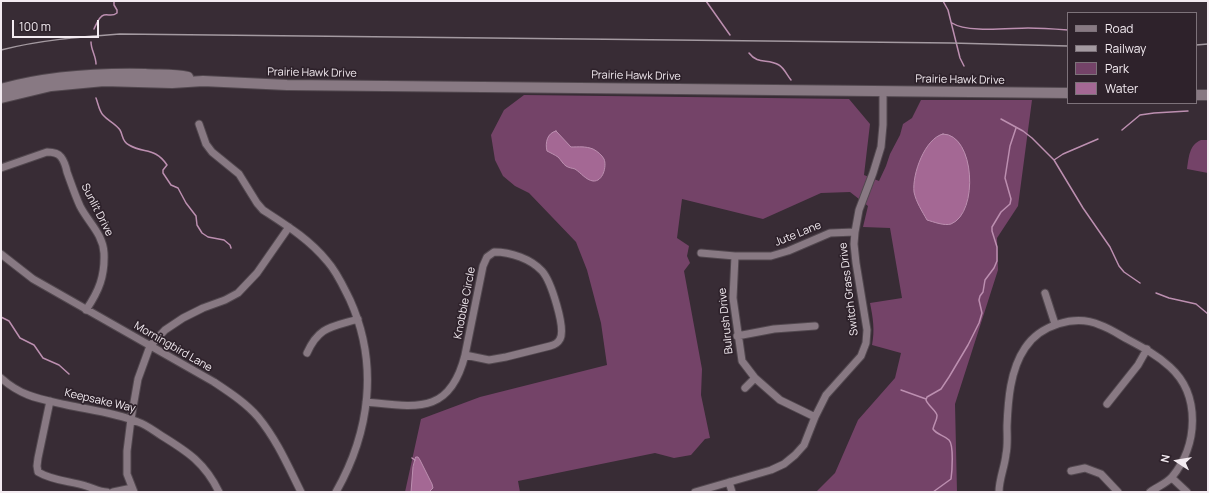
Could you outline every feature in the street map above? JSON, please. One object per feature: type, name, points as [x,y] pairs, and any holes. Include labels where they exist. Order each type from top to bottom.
[{"type":"street","name":"Prairie Hawk Drive","points":[[1,89],[52,78],[95,74],[174,75],[203,81]]},
{"type":"street","name":"Prairie Hawk Drive","points":[[1,98],[40,88],[84,82],[121,81],[172,83],[203,81],[287,85],[1067,93]]},
{"type":"street","name":"Switch Grass Drive","points":[[695,492],[771,470],[784,464],[795,456],[804,445],[815,417],[826,395],[861,356],[867,338],[867,324],[855,253],[855,232],[861,202],[873,173],[881,147],[883,91]]},
{"type":"street","points":[[1197,95],[1208,95]]},
{"type":"street","points":[[199,124],[206,144],[212,152],[239,174],[263,210],[310,242],[328,262],[339,278],[358,319],[366,362],[368,387],[360,436],[353,460],[336,492]]},
{"type":"street","name":"Sunlit Drive","points":[[1,168],[48,152],[53,152],[62,157],[81,207],[102,241],[104,251],[104,266],[101,284],[97,294],[86,310]]},
{"type":"street","points":[[112,492],[133,490],[127,474],[127,451],[138,379],[150,346],[165,330],[183,318],[238,293],[257,273],[289,227]]},
{"type":"street","name":"Jute Lane","points":[[701,253],[735,256],[771,256],[794,248],[825,234],[836,232],[855,232]]},
{"type":"street","name":"Knobbie Circle","points":[[494,252],[499,252],[519,257],[535,265],[547,277],[551,286],[562,330],[560,340],[556,344],[550,346],[489,360],[465,355],[481,274],[487,257],[494,252]]},
{"type":"street","name":"Morningbird Lane","points":[[1,254],[33,279],[220,386],[238,399],[257,416],[273,438],[301,492]]},
{"type":"street","name":"Bulrush Drive","points":[[735,256],[733,298],[737,336],[742,361],[755,378],[780,400],[815,417]]},
{"type":"street","points":[[1045,293],[1056,324]]},
{"type":"street","points":[[307,352],[311,343],[323,330],[358,319]]},
{"type":"street","points":[[999,492],[1006,453],[1009,398],[1019,360],[1025,347],[1039,333],[1056,324],[1072,321],[1087,321],[1100,324],[1147,349],[1170,367],[1178,376],[1185,390],[1190,404],[1193,422],[1191,440],[1186,456],[1172,478],[1150,492]]},
{"type":"street","points":[[737,336],[774,329],[814,326]]},
{"type":"street","points":[[1107,404],[1138,365],[1147,349]]},
{"type":"street","points":[[366,402],[409,406],[432,402],[450,389],[461,371],[465,355]]},
{"type":"street","name":"Keepsake Way","points":[[1,378],[20,393],[131,419],[141,423],[197,460],[207,471],[219,492]]},
{"type":"street","points":[[745,388],[755,378]]},
{"type":"street","points":[[50,401],[38,458],[38,472],[51,478],[85,486],[102,492],[107,492]]},
{"type":"street","points":[[1071,471],[1085,468],[1101,474],[1118,492]]},
{"type":"street","points":[[1172,478],[1187,492]]},
{"type":"street","points":[[730,482],[732,492]]},
{"type":"green space","points":[[524,95],[849,99],[870,124],[864,175],[879,181],[890,154],[900,135],[903,124],[912,118],[921,100],[1032,100],[1018,206],[997,238],[998,270],[955,404],[957,492],[816,492],[835,473],[858,420],[895,378],[901,353],[872,345],[873,324],[870,303],[902,298],[890,228],[863,227],[868,206],[850,192],[821,193],[763,219],[682,199],[677,238],[689,246],[687,256],[690,263],[684,271],[702,369],[701,395],[710,438],[705,439],[691,455],[674,458],[655,453],[518,481],[520,492],[405,492],[421,419],[480,397],[607,365],[601,323],[587,270],[576,242],[529,193],[515,186],[503,176],[495,160],[491,135],[504,110]]},
{"type":"green space","points":[[1201,140],[1208,140],[1208,173],[1187,169],[1192,148]]},
{"type":"water","points":[[556,131],[571,147],[590,148],[602,156],[605,166],[602,176],[599,179],[593,181],[588,179],[575,169],[566,166],[558,157],[547,151],[547,139],[553,132]]},
{"type":"water","points":[[943,134],[954,137],[962,147],[967,160],[970,175],[966,205],[960,217],[951,224],[939,224],[927,220],[914,192],[915,176],[925,149],[937,137]]},
{"type":"water","points":[[416,457],[420,460],[432,484],[433,488],[429,492],[411,492],[413,467]]},
{"type":"waterway","points":[[94,29],[102,16],[114,15],[117,13],[114,1]]},
{"type":"waterway","points":[[706,1],[730,35]]},
{"type":"waterway","points":[[943,1],[948,10],[960,58],[964,66]]},
{"type":"waterway","points":[[952,23],[959,26],[978,29],[1033,28],[1067,30]]},
{"type":"waterway","points":[[91,42],[96,64]]},
{"type":"waterway","points":[[749,53],[756,59],[775,63],[781,66],[791,80]]},
{"type":"waterway","points":[[96,98],[102,113],[118,128],[127,144],[134,148],[154,153],[163,159],[167,165],[163,170],[163,173],[171,185],[178,188],[186,203],[196,216],[197,225],[202,233],[208,237],[224,240],[230,245],[231,248]]},
{"type":"waterway","points":[[1122,130],[1140,115],[1188,111]]},
{"type":"waterway","points":[[1001,119],[1023,131],[1054,160],[1083,208],[1110,247],[1119,266],[1124,272],[1140,283]]},
{"type":"waterway","points":[[933,492],[951,479],[952,447],[949,440],[936,433],[933,429],[937,419],[937,414],[926,400],[927,397],[941,389],[968,345],[979,323],[982,313],[979,300],[980,296],[983,292],[985,280],[994,268],[997,261],[997,247],[992,227],[1001,212],[1010,204],[1011,199],[1005,178],[1010,146],[1016,128]]},
{"type":"waterway","points":[[1054,160],[1063,154],[1098,139]]},
{"type":"waterway","points":[[1156,293],[1169,298],[1196,304],[1208,314]]},
{"type":"waterway","points":[[1,317],[9,321],[20,338],[34,345],[43,358],[59,365],[69,374]]},
{"type":"waterway","points":[[901,390],[926,399]]},
{"type":"railway","points":[[1,50],[45,41],[120,34],[951,43],[1067,46]]},
{"type":"railway","points":[[1197,45],[1208,44]]}]
